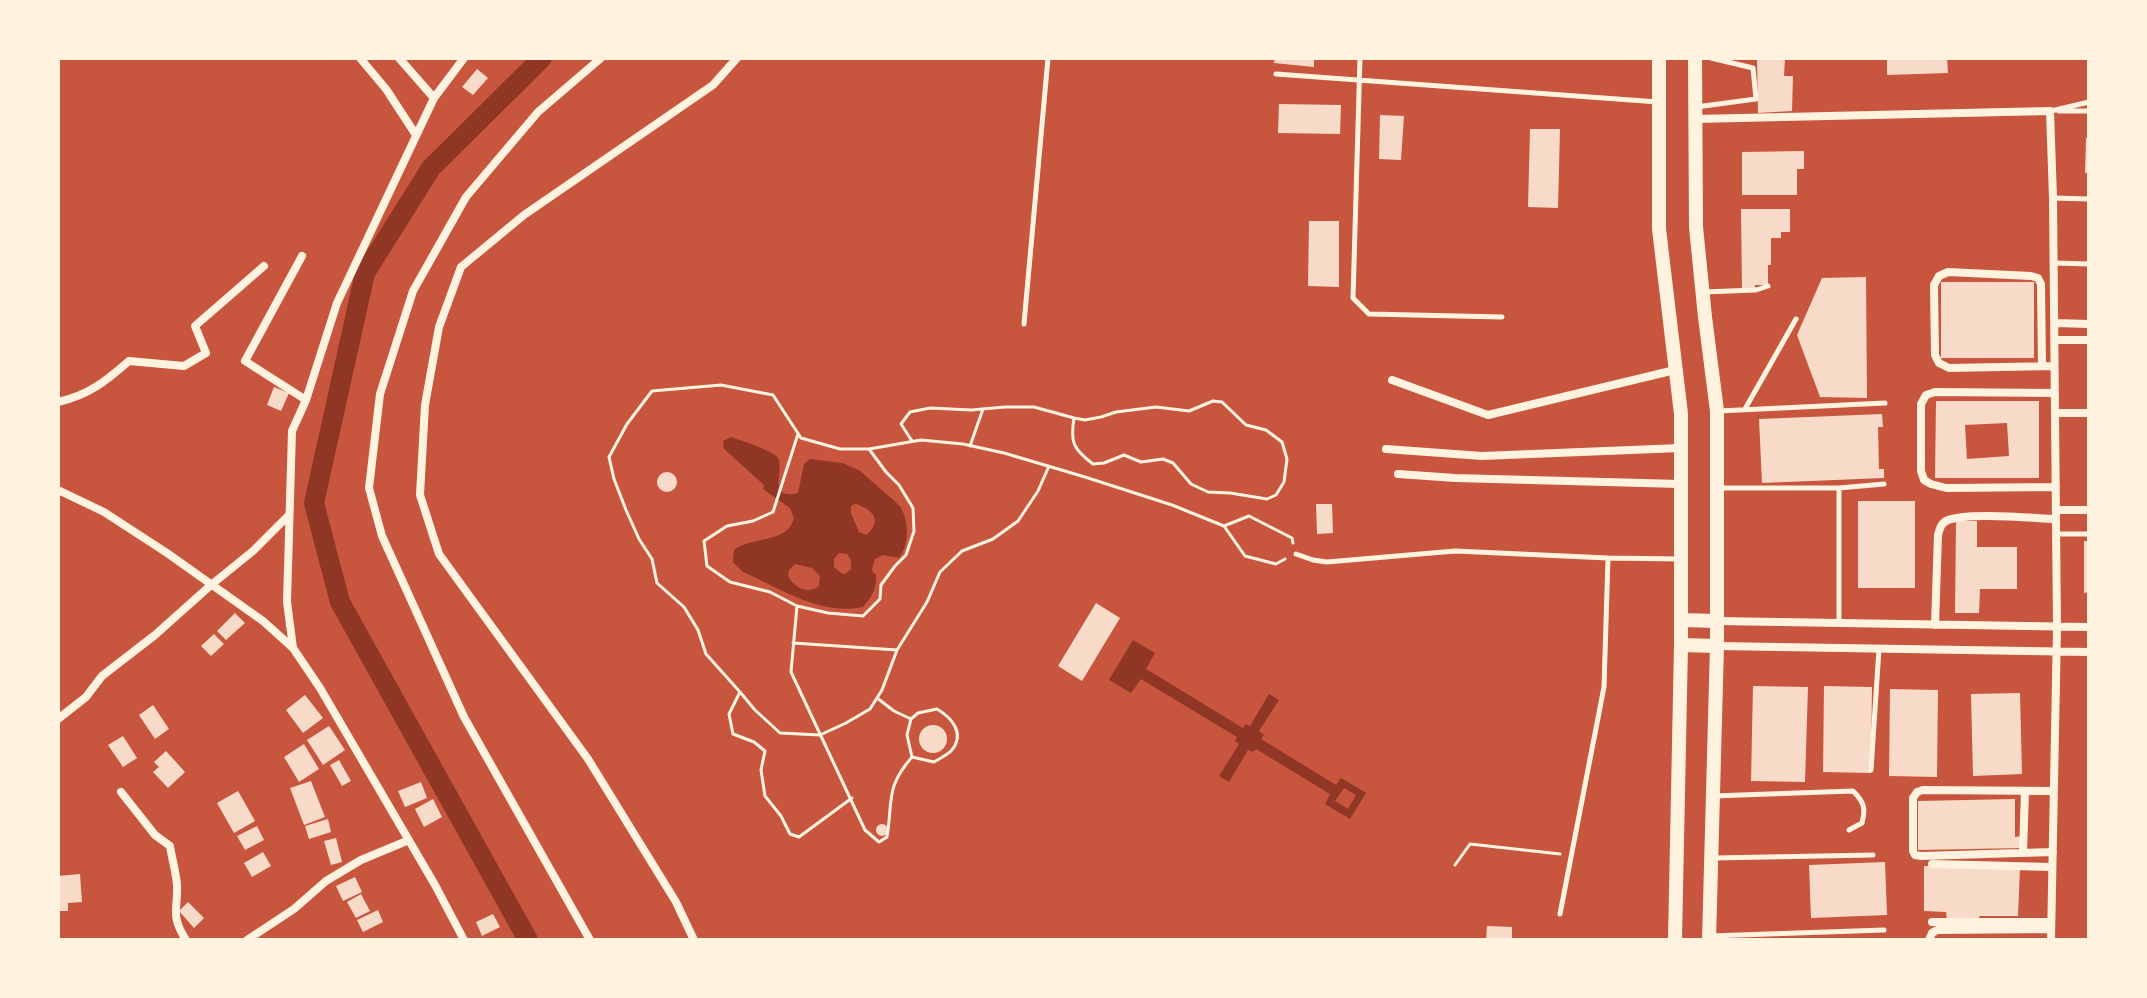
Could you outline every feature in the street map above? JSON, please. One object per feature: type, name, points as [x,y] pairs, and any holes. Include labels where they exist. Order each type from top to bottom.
[{"type":"main road","points":[[1659,58],[1659,229],[1681,414],[1681,645],[1675,940]]},
{"type":"main road","points":[[1695,58],[1696,227],[1717,411],[1717,646],[1709,938]]},
{"type":"main road","points":[[1681,620],[1717,621]]},
{"type":"main road","points":[[1681,645],[1717,646]]},
{"type":"street","points":[[360,58],[386,89],[416,135]]},
{"type":"street","points":[[399,58],[434,98]]},
{"type":"street","points":[[293,648],[287,602],[292,431],[306,400],[337,303],[434,98],[464,58]]},
{"type":"street","points":[[590,940],[464,717],[382,536],[369,488],[380,394],[413,291],[466,197],[538,112],[601,58]]},
{"type":"street","points":[[694,940],[676,902],[588,759],[439,554],[420,495],[425,405],[439,327],[461,267],[524,215],[713,85],[737,58]]},
{"type":"street","points":[[1695,113],[2050,111],[2057,628],[2051,940]]},
{"type":"street","points":[[302,256],[245,361],[306,400]]},
{"type":"street","points":[[58,402],[99,386],[129,361],[184,366],[206,353],[195,326],[264,266]]},
{"type":"street","points":[[2042,366],[2041,284],[2038,278],[1948,272],[1939,276],[1934,285],[1935,355],[1939,363],[1949,368],[2054,366]]},
{"type":"street","points":[[2055,323],[2089,324]]},
{"type":"street","points":[[2055,340],[2089,340]]},
{"type":"street","points":[[1392,380],[1488,415],[1675,370]]},
{"type":"street","points":[[2055,393],[1935,392],[1926,395],[1921,404],[1921,471],[1924,480],[1946,488],[2056,487]]},
{"type":"street","points":[[2055,413],[2089,413]]},
{"type":"street","points":[[1386,449],[1482,456],[1680,448]]},
{"type":"street","points":[[1398,474],[1680,484]]},
{"type":"street","points":[[58,490],[104,512],[167,553],[263,621],[293,648],[320,688],[464,940]]},
{"type":"street","points":[[1935,625],[1941,525],[1948,520],[1975,517],[2089,510]]},
{"type":"street","points":[[58,719],[86,697],[102,676],[155,635],[290,515]]},
{"type":"street","points":[[1717,621],[2089,627]]},
{"type":"street","points":[[1717,646],[2089,652]]},
{"type":"street","points":[[2053,852],[1915,855],[1913,798],[1923,790],[2054,791]]},
{"type":"street","points":[[2023,853],[2025,791]]},
{"type":"street","points":[[121,792],[155,835],[170,846],[177,886],[175,917],[186,940]]},
{"type":"street","points":[[247,940],[294,909],[326,881],[361,860],[409,840]]},
{"type":"street","points":[[1932,864],[2052,867]]},
{"type":"street","points":[[1932,922],[2051,926]]},
{"type":"street","points":[[1929,940],[1937,930],[2051,926]]},
{"type":"lane","points":[[1024,324],[1048,58]]},
{"type":"lane","points":[[1360,58],[1353,298],[1369,314],[1502,317]]},
{"type":"lane","points":[[1695,113],[1756,99],[1753,68],[1711,58]]},
{"type":"lane","points":[[1276,74],[1659,103]]},
{"type":"lane","points":[[2050,111],[2089,102]]},
{"type":"lane","points":[[2050,111],[2089,111]]},
{"type":"lane","points":[[2053,198],[2089,199]]},
{"type":"lane","points":[[2054,263],[2089,264]]},
{"type":"lane","points":[[1702,292],[1756,290],[1768,286]]},
{"type":"lane","points":[[1745,410],[1796,319]]},
{"type":"lane","points":[[1717,411],[1885,403]]},
{"type":"lane","points":[[1717,488],[1839,488],[1884,484]]},
{"type":"lane","points":[[1839,488],[1839,623]]},
{"type":"lane","points":[[2056,534],[2089,534]]},
{"type":"lane","points":[[1296,554],[1327,562],[1455,551],[1681,559]]},
{"type":"lane","points":[[1560,914],[1604,687],[1608,558]]},
{"type":"lane","points":[[1871,770],[1879,649]]},
{"type":"lane","points":[[1712,796],[1853,791],[1866,810],[1862,823],[1849,830]]},
{"type":"lane","points":[[1710,858],[1873,855]]},
{"type":"lane","points":[[1709,938],[1884,930]]},
{"type":"path","points":[[1049,466],[1038,491],[1018,521],[993,539],[962,551],[940,572],[927,602],[897,650],[882,690],[870,709],[820,735],[780,733],[755,710],[706,654],[698,630],[684,607],[657,583],[652,559],[626,510],[609,457],[627,424],[652,391],[721,385],[773,395],[801,438],[840,449],[869,449],[921,440],[970,446],[1049,466],[1172,505],[1224,526],[1245,556],[1276,564],[1296,554],[1292,538],[1249,516],[1224,526]]},
{"type":"path","points":[[912,441],[901,424],[910,412],[930,408],[1034,407],[1085,420],[1156,407],[1189,411],[1213,401],[1222,402],[1246,425],[1266,430],[1282,442],[1287,459],[1284,482],[1276,495],[1267,499],[1208,492],[1191,484],[1173,463],[1163,459],[1141,462],[1124,455],[1093,464],[1076,448],[1071,437],[1074,418]]},
{"type":"path","points":[[970,446],[983,409]]},
{"type":"path","points":[[798,434],[773,512],[753,521],[727,526],[704,541],[707,566],[730,582],[770,592],[797,606],[828,613],[863,616],[880,599],[881,585],[906,555],[914,531],[913,508],[899,485],[869,449]]},
{"type":"path","points":[[797,606],[791,672],[865,830],[879,842],[887,837],[891,817],[890,795],[899,771],[912,757],[907,735],[911,719],[918,713],[937,709],[948,715],[956,726],[957,738],[951,751],[934,762],[912,757]]},
{"type":"path","points":[[793,643],[897,650]]},
{"type":"path","points":[[740,692],[729,714],[733,734],[754,742],[765,751],[761,770],[765,796],[790,834],[799,837],[852,798]]},
{"type":"path","points":[[877,697],[894,711],[911,719]]},
{"type":"path","points":[[1455,865],[1470,844],[1572,856]]},
{"type":"shaded area","points":[[731,437],[775,455],[780,463],[779,488],[782,492],[798,493],[804,464],[810,459],[842,463],[859,470],[900,506],[907,525],[905,545],[899,558],[883,555],[875,559],[872,569],[876,574],[875,588],[863,607],[831,608],[801,599],[743,572],[733,562],[734,550],[785,532],[794,518],[790,508],[763,489],[764,485],[724,449],[723,441]],"holes":[[[855,504],[874,516],[874,525],[866,535],[859,532],[851,513],[851,506]],[[839,553],[847,554],[851,569],[845,574],[841,573],[834,567],[834,559]],[[795,564],[812,568],[820,576],[819,586],[810,590],[798,587],[788,576]]]},
{"type":"shaded area","points":[[1133,640],[1155,653],[1146,669],[1243,728],[1246,724],[1250,726],[1269,694],[1279,700],[1259,731],[1264,735],[1261,739],[1336,785],[1341,778],[1366,793],[1350,819],[1325,804],[1330,794],[1256,749],[1253,752],[1248,750],[1229,782],[1219,776],[1239,744],[1235,741],[1237,737],[1141,679],[1131,693],[1109,680]],"holes":[[[1344,788],[1356,795],[1348,809],[1335,801]]]},
{"type":"building","points":[[1275,58],[1314,58],[1314,67],[1274,63]]},
{"type":"building","points":[[1757,58],[1785,58],[1784,76],[1793,76],[1792,111],[1758,113]]},
{"type":"building","points":[[1887,58],[1947,58],[1948,73],[1887,75]]},
{"type":"building","points":[[477,69],[488,78],[473,95],[462,87]]},
{"type":"building","points":[[1279,104],[1341,105],[1340,134],[1278,133]]},
{"type":"building","points":[[1380,115],[1404,116],[1401,160],[1379,159]]},
{"type":"building","points":[[1530,129],[1560,129],[1558,208],[1528,207]]},
{"type":"building","points":[[2086,138],[2089,139],[2089,173],[2085,173]]},
{"type":"building","points":[[1804,151],[1804,169],[1797,169],[1797,195],[1742,195],[1742,152]]},
{"type":"building","points":[[1741,209],[1790,209],[1790,232],[1781,232],[1781,238],[1771,238],[1768,285],[1755,285],[1755,289],[1742,290]]},
{"type":"building","points":[[1309,221],[1339,221],[1339,287],[1308,286]]},
{"type":"building","points":[[1866,277],[1867,398],[1820,397],[1797,335],[1822,278]]},
{"type":"building","points":[[1941,282],[2034,282],[2034,358],[1941,358]]},
{"type":"building","points":[[274,387],[289,393],[281,411],[267,405]]},
{"type":"building","points":[[1936,401],[2039,401],[2039,478],[1935,478]],"holes":[[[2007,423],[2009,456],[1967,459],[1965,425]]]},
{"type":"building","points":[[1882,414],[1883,427],[1878,427],[1879,469],[1884,469],[1884,478],[1762,483],[1759,419]]},
{"type":"building","points":[[667,472],[674,475],[677,482],[674,489],[667,492],[660,489],[657,482],[660,475]]},
{"type":"building","points":[[1858,501],[1915,501],[1915,588],[1858,588]]},
{"type":"building","points":[[1316,504],[1332,504],[1333,533],[1317,534]]},
{"type":"building","points":[[1956,521],[1977,521],[1977,547],[2017,547],[2017,589],[1980,589],[1979,613],[1955,613]]},
{"type":"building","points":[[2084,541],[2089,541],[2089,592],[2084,593]]},
{"type":"building","points":[[1096,603],[1120,618],[1082,681],[1058,666]]},
{"type":"building","points":[[235,613],[245,623],[226,640],[217,631]]},
{"type":"building","points":[[214,634],[224,644],[211,656],[201,646]]},
{"type":"building","points":[[1753,686],[1808,687],[1805,782],[1751,781]]},
{"type":"building","points":[[1824,686],[1872,687],[1871,773],[1823,772]]},
{"type":"building","points":[[1890,689],[1938,690],[1937,777],[1889,776]]},
{"type":"building","points":[[2020,693],[2022,774],[1973,776],[1971,694]]},
{"type":"building","points":[[305,695],[323,718],[303,733],[286,710]]},
{"type":"building","points":[[153,705],[169,729],[155,739],[139,715]]},
{"type":"building","points":[[933,725],[943,729],[947,739],[943,749],[933,753],[923,749],[919,739],[923,729]]},
{"type":"building","points":[[329,726],[345,750],[323,765],[307,740]]},
{"type":"building","points":[[123,736],[137,758],[123,767],[108,745]]},
{"type":"building","points":[[304,744],[319,769],[299,782],[284,757]]},
{"type":"building","points":[[166,751],[185,772],[168,788],[153,772],[159,767],[154,762]]},
{"type":"building","points":[[339,760],[351,781],[342,786],[330,765]]},
{"type":"building","points":[[311,781],[325,817],[304,825],[290,788]]},
{"type":"building","points":[[421,782],[427,798],[405,807],[398,791]]},
{"type":"building","points":[[238,791],[255,821],[234,833],[217,803]]},
{"type":"building","points":[[433,799],[442,817],[424,827],[415,809]]},
{"type":"building","points":[[2015,799],[2015,837],[2022,836],[2022,848],[1918,850],[1918,801]]},
{"type":"building","points":[[328,819],[331,832],[309,839],[305,826]]},
{"type":"building","points":[[882,824],[888,830],[882,836],[876,830]]},
{"type":"building","points":[[257,826],[264,840],[245,850],[237,836]]},
{"type":"building","points":[[336,838],[342,862],[331,865],[324,841]]},
{"type":"building","points":[[263,852],[271,866],[252,877],[244,863]]},
{"type":"building","points":[[1885,862],[1887,915],[1811,918],[1809,865]]},
{"type":"building","points":[[1924,866],[2020,868],[2018,916],[1947,920],[1946,912],[1924,911]]},
{"type":"building","points":[[80,874],[82,902],[68,903],[68,911],[58,911],[58,876]]},
{"type":"building","points":[[355,877],[362,892],[343,901],[336,886]]},
{"type":"building","points":[[361,894],[370,911],[356,918],[347,902]]},
{"type":"building","points":[[188,902],[204,918],[194,928],[179,911]]},
{"type":"building","points":[[378,910],[383,922],[363,932],[357,920]]},
{"type":"building","points":[[493,914],[500,927],[482,936],[476,922]]},
{"type":"building","points":[[1487,926],[1512,927],[1512,940],[1486,940]]},
{"type":"waterway","points":[[528,940],[340,602],[314,503],[365,273],[431,168],[542,58]]}]
